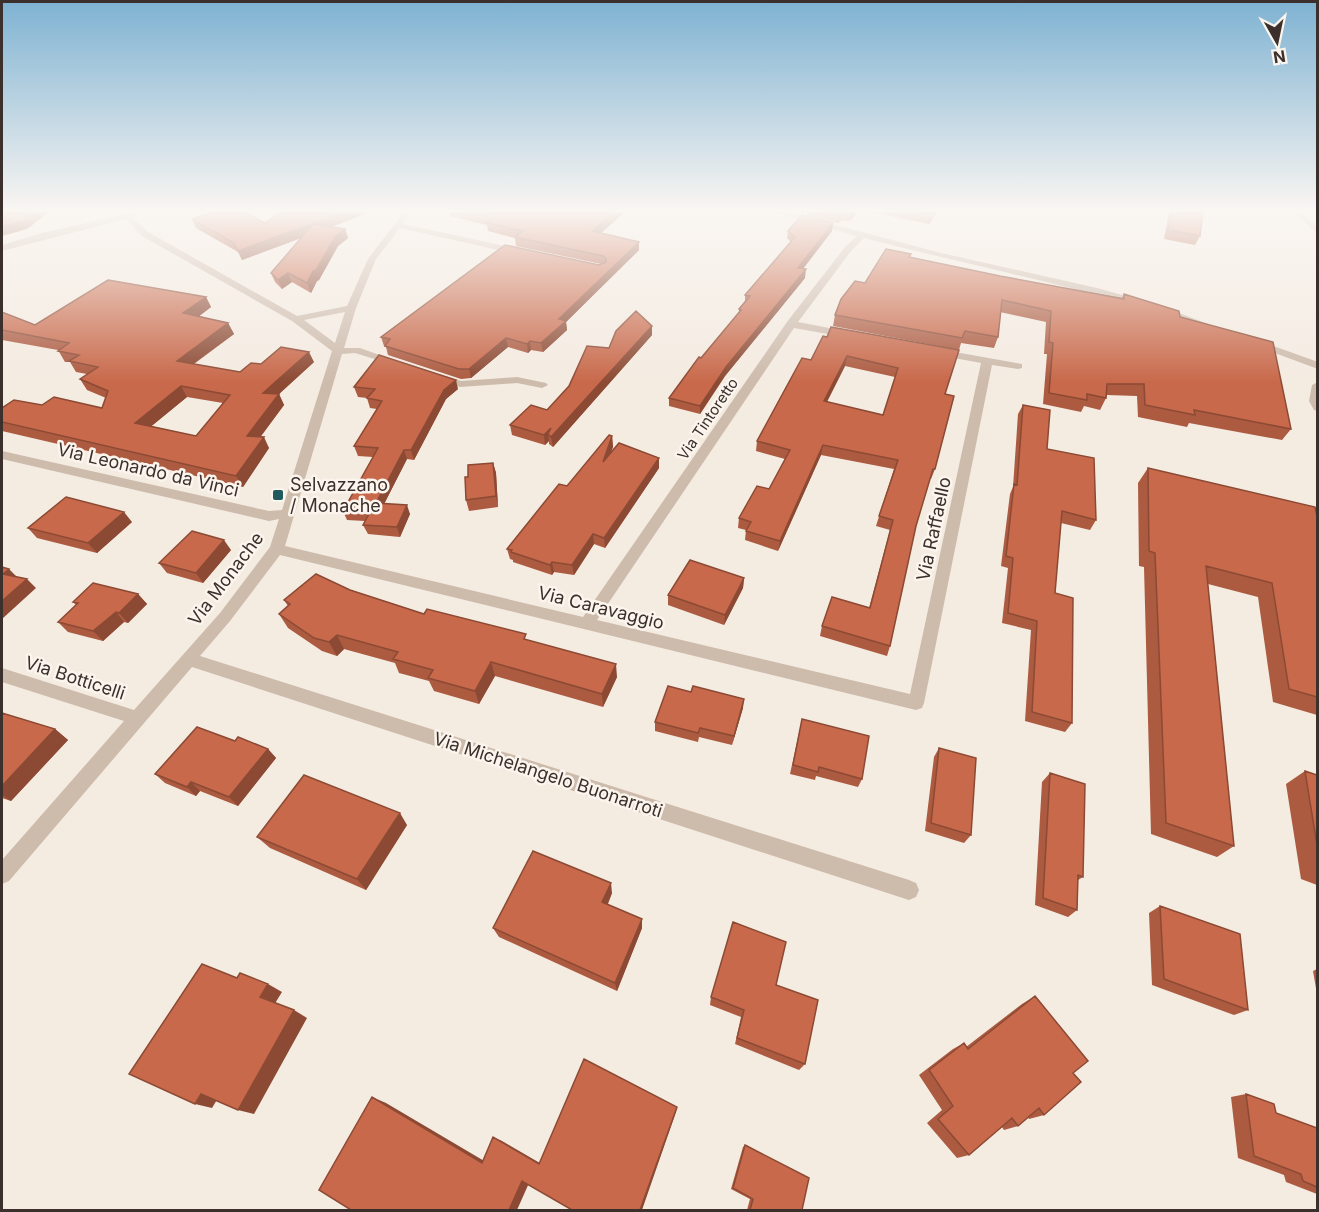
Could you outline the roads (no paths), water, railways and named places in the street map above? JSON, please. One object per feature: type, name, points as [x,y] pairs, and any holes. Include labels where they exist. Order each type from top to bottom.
[{"type":"street","points":[[206,269],[296,319],[339,351],[356,350],[408,367]]},
{"type":"street","name":"Via Monache","points":[[2,874],[225,617],[277,549],[351,308],[368,269]]},
{"type":"street","name":"Via Tintoretto","points":[[586,625],[791,324],[833,269]]},
{"type":"street","points":[[1004,269],[1152,306],[1217,329]]},
{"type":"street","points":[[296,319],[351,308]]},
{"type":"street","points":[[791,324],[862,337]]},
{"type":"street","points":[[1249,340],[1317,366]]},
{"type":"street","points":[[930,350],[1018,366]]},
{"type":"street","name":"Via Raffaello","points":[[916,704],[987,361]]},
{"type":"street","points":[[429,374],[460,384],[517,380],[542,385]]},
{"type":"street","points":[[1317,385],[1315,401],[1317,408]]},
{"type":"street","name":"Via Leonardo da Vinci","points":[[2,455],[268,516],[287,514]]},
{"type":"street","name":"Via Caravaggio","points":[[277,549],[916,704]]},
{"type":"street","name":"Via Michelangelo Buonarroti","points":[[188,659],[909,890]]},
{"type":"street","name":"Via Botticelli","points":[[2,675],[137,718]]},
{"type":"place","name":"Selvazzano / Monache","points":[[278,495]]}]
